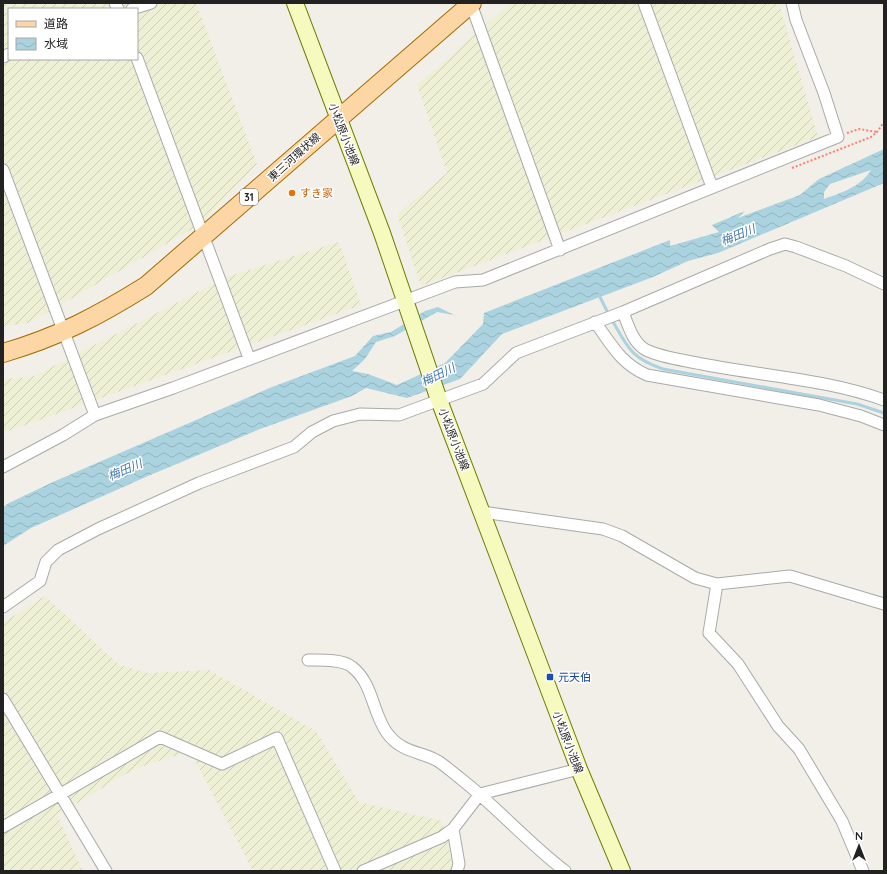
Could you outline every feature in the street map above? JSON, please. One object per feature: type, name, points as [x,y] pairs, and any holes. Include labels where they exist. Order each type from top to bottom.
[{"type":"main road","name":"小松原小池線","points":[[295,3],[382,233],[438,397],[579,769],[622,871]]},
{"type":"main road","name":"東三河環状線","points":[[3,353],[30,345],[63,332],[101,314],[146,286],[472,3]]},
{"type":"street","points":[[135,8],[151,3]]},
{"type":"street","points":[[472,3],[560,250]]},
{"type":"street","points":[[644,3],[712,187]]},
{"type":"street","points":[[3,467],[63,435],[94,415],[173,388],[249,358],[406,306],[455,282],[483,280],[838,137],[824,93],[796,20],[792,3]]},
{"type":"street","points":[[138,60],[249,358]]},
{"type":"street","points":[[3,170],[94,415]]},
{"type":"street","points":[[3,607],[40,581],[46,562],[58,550],[98,529],[199,483],[294,447],[312,432],[333,421],[360,414],[399,415],[438,397],[483,384],[516,353],[615,315],[770,249],[785,244],[846,266],[884,284]]},
{"type":"street","points":[[615,315],[645,349],[661,355],[717,367],[796,378],[861,392],[884,400]]},
{"type":"street","points":[[595,322],[623,361],[632,368],[647,375],[819,405],[861,416],[884,425]]},
{"type":"street","points":[[482,512],[603,529],[622,536],[695,578],[717,584],[790,576],[884,604]]},
{"type":"street","points":[[717,584],[709,633],[738,664],[778,726],[799,749],[842,821],[863,871]]},
{"type":"street","points":[[308,660],[330,660],[351,665],[364,677],[378,716],[387,733],[402,747],[417,754],[437,760],[480,794],[559,869]]},
{"type":"street","points":[[3,699],[106,871]]},
{"type":"street","points":[[3,827],[160,738],[222,764],[277,738],[335,871]]},
{"type":"street","points":[[363,871],[442,837],[453,830],[480,794],[579,769]]},
{"type":"street","points":[[453,830],[459,864],[457,871]]},
{"type":"path","points":[[838,137],[859,129],[877,132]]},
{"type":"green space","points":[[3,3],[196,3],[257,164],[201,224],[29,323],[3,326]]},
{"type":"green space","points":[[510,3],[779,3],[818,137],[421,286],[397,214],[447,173],[417,85]]},
{"type":"green space","points":[[339,242],[361,305],[3,433],[3,379],[32,377],[227,277]]},
{"type":"green space","points":[[45,596],[119,665],[149,673],[209,670],[316,731],[359,802],[442,821],[455,871],[253,871],[190,751],[134,769],[57,815],[83,871],[3,871],[3,623]]},
{"type":"water","name":"梅田川","points":[[884,149],[884,183],[718,253],[688,261],[653,277],[502,334],[460,379],[407,398],[366,388],[352,396],[260,429],[148,476],[31,528],[3,546],[3,507],[9,503],[53,482],[272,387],[355,356],[373,336],[391,332],[425,311],[438,307],[454,315],[437,312],[395,336],[376,342],[365,359],[352,371],[368,374],[397,385],[445,363],[483,324],[484,313],[670,240],[670,246],[719,232],[712,225],[745,211],[738,218],[800,195],[819,179]],"holes":[[[871,170],[857,185],[824,199],[824,192],[830,184]]]},
{"type":"waterway","points":[[599,295],[609,315]]},
{"type":"waterway","points":[[612,320],[622,338],[637,356],[644,361],[663,369],[857,404],[884,413]]},
{"type":"place","name":"すき家","points":[[292,193]]},
{"type":"place","name":"元天伯","points":[[550,677]]}]
